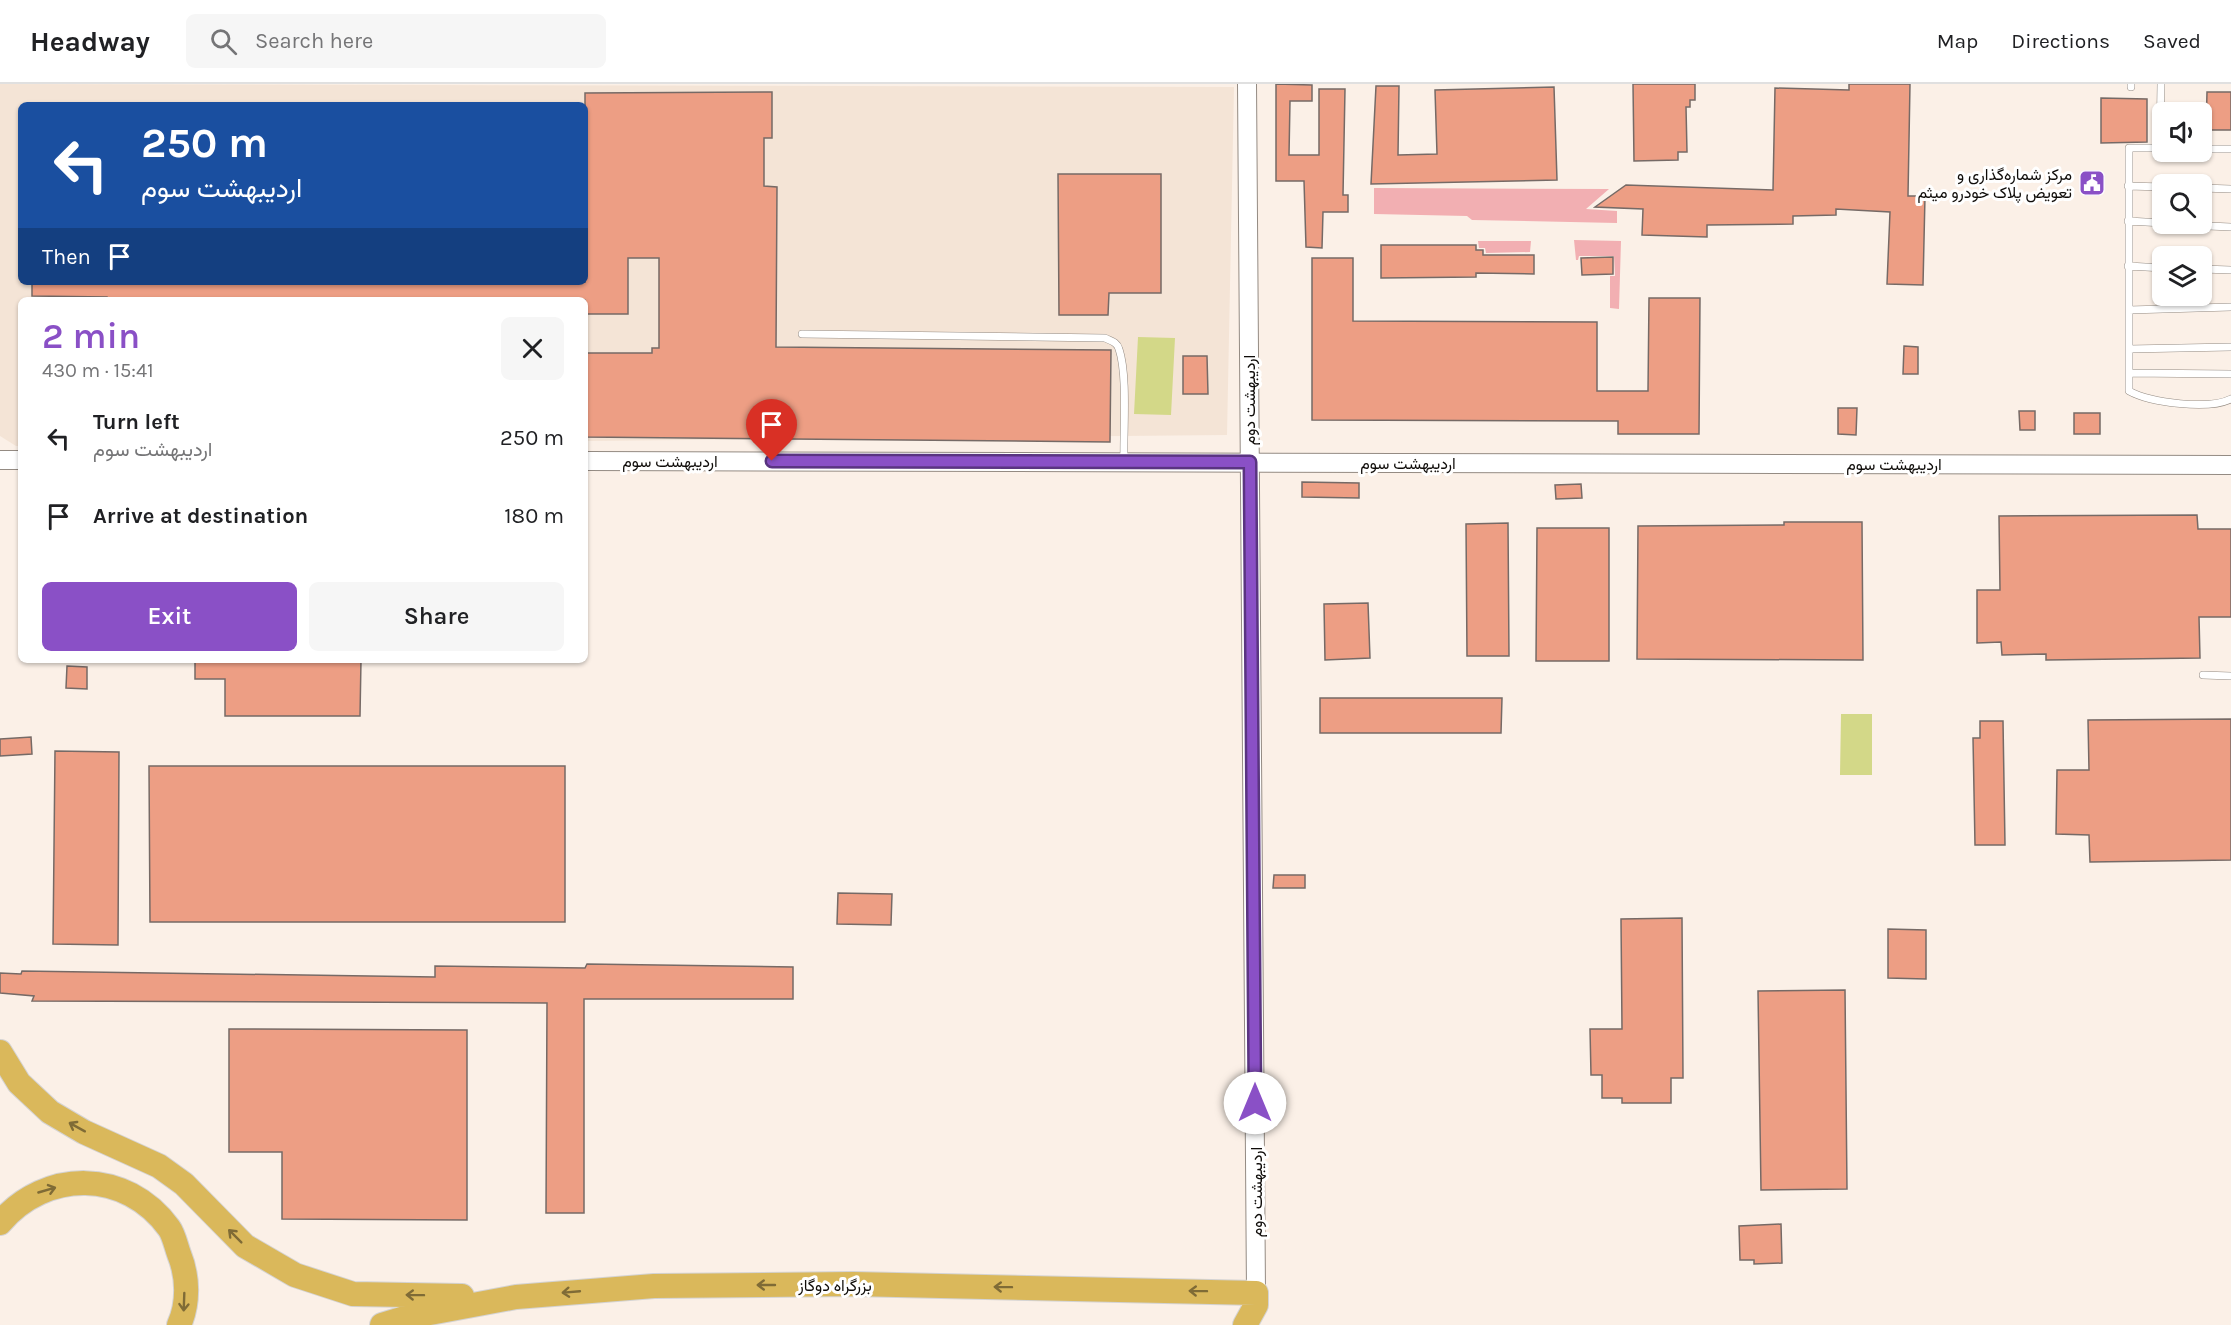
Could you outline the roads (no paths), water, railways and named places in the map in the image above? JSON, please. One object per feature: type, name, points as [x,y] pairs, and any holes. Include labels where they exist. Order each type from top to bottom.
[{"type":"highway","points":[[0,1052],[19,1083],[50,1112],[84,1132],[159,1166],[184,1184],[245,1246],[295,1275],[353,1294],[516,1297]]},
{"type":"highway","points":[[0,1223],[13,1208],[41,1190],[75,1184],[108,1184],[139,1198],[170,1229],[186,1271],[184,1313],[179,1325]]},
{"type":"highway","name":"بزرگراه دوگاز","points":[[382,1325],[408,1317],[516,1297],[654,1286],[853,1284],[1256,1293]]},
{"type":"highway","points":[[1245,1325],[1256,1305],[1256,1293]]},
{"type":"street","name":"اردیبهشت دوم","points":[[1247,84],[1256,1293]]},
{"type":"street","points":[[0,460],[18,460]]},
{"type":"street","name":"اردیبهشت سوم","points":[[588,461],[2231,465]]},
{"type":"lane","points":[[2161,84],[2161,102]]},
{"type":"lane","points":[[2152,148],[2129,148],[2129,391],[2140,397],[2170,402],[2222,403],[2231,399]]},
{"type":"lane","points":[[2212,149],[2231,149]]},
{"type":"lane","points":[[2128,186],[2152,187]]},
{"type":"lane","points":[[2212,188],[2231,189]]},
{"type":"lane","points":[[2128,221],[2152,223]]},
{"type":"lane","points":[[2212,226],[2231,227]]},
{"type":"lane","points":[[2128,266],[2152,267]]},
{"type":"lane","points":[[2212,269],[2231,270]]},
{"type":"lane","points":[[2128,310],[2231,307]]},
{"type":"lane","points":[[802,334],[1105,338],[1115,342],[1119,348],[1122,369],[1124,462]]},
{"type":"lane","points":[[2129,349],[2231,347]]},
{"type":"lane","points":[[2129,373],[2231,374]]},
{"type":"lane","points":[[2203,675],[2231,676]]},
{"type":"place","name":"مرکز شماره‌گذاری و تعویض پلاک خودرو میثم","points":[[2092,183]]}]
